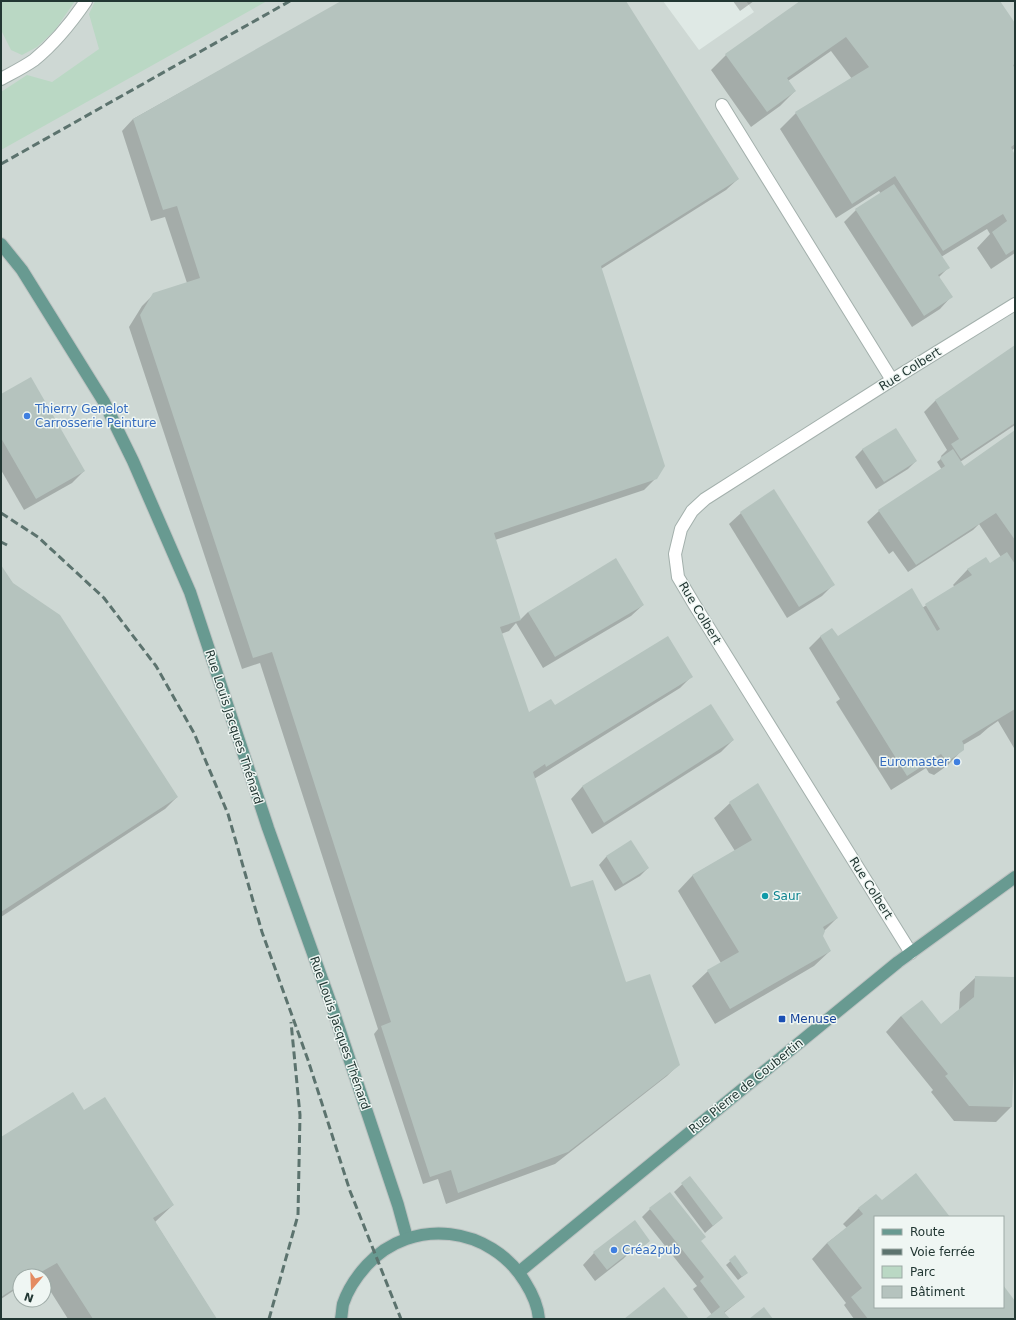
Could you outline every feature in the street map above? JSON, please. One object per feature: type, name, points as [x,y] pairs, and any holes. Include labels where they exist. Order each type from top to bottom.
[{"type":"main road","name":"Rue Louis Jacques Thénard","points":[[1,244],[22,270],[104,402],[133,461],[190,592],[268,828],[333,1012],[398,1204],[407,1238]]},
{"type":"main road","name":"Rue Pierre de Coubertin","points":[[519,1272],[911,953],[1015,877]]},
{"type":"main road","points":[[341,1319],[343,1304],[356,1277],[376,1256],[391,1245],[407,1238],[431,1233],[456,1234],[480,1241],[501,1254],[519,1272],[531,1292],[539,1319]]},
{"type":"street","points":[[1,79],[33,60],[54,42],[72,22],[86,1]]},
{"type":"street","points":[[722,105],[892,380]]},
{"type":"street","name":"Rue Colbert","points":[[911,953],[686,591],[678,577],[675,554],[681,529],[692,511],[705,499],[1015,304]]},
{"type":"shaded area","points":[[1,1],[663,1],[699,50],[754,12],[746,1],[1015,1],[1015,1319],[1,1319]]},
{"type":"green space","points":[[1,1],[75,1],[55,30],[37,47],[22,55],[11,50],[1,30]]},
{"type":"green space","points":[[95,1],[267,1],[1,150],[1,92],[27,75],[52,82],[99,49],[89,14]]},
{"type":"building","points":[[341,1],[626,1],[739,179],[601,266],[665,466],[657,479],[494,533],[521,620],[500,627],[529,712],[551,699],[555,705],[668,636],[693,677],[546,767],[545,764],[533,772],[571,887],[593,880],[626,982],[650,974],[680,1065],[568,1152],[458,1193],[451,1170],[430,1177],[381,1026],[391,1022],[272,652],[253,658],[140,315],[153,293],[200,278],[177,206],[163,210],[133,119]]},
{"type":"building","points":[[800,1],[1000,1],[1015,23],[1015,64],[1013,65],[1015,69],[1015,144],[1011,147],[1015,155],[1015,249],[1006,255],[992,232],[1007,221],[1003,214],[943,251],[895,176],[852,204],[795,112],[869,67],[846,37],[787,78],[796,91],[767,112],[725,54]]},
{"type":"building","points":[[894,184],[950,268],[938,275],[953,297],[924,316],[855,209]]},
{"type":"building","points":[[1015,345],[1015,423],[961,459],[951,444],[959,439],[935,400]]},
{"type":"building","name":"Thierry Genelot Carrosserie Peinture","points":[[31,377],[85,471],[36,499],[1,438],[1,394]]},
{"type":"building","points":[[896,428],[917,461],[884,482],[862,449]]},
{"type":"building","points":[[1015,430],[1015,540],[996,513],[916,565],[878,510],[945,466],[940,458],[953,449],[964,466]]},
{"type":"building","points":[[774,489],[835,585],[799,607],[740,512]]},
{"type":"building","points":[[1007,552],[1015,564],[1015,709],[962,741],[964,750],[950,760],[944,758],[941,754],[907,776],[820,636],[832,628],[838,636],[912,588],[937,631],[940,629],[925,604],[972,575],[967,569],[986,557],[990,563]]},
{"type":"building","points":[[616,558],[644,605],[555,657],[528,612]]},
{"type":"building","points":[[1,565],[13,583],[60,615],[178,797],[1,912]]},
{"type":"building","points":[[711,704],[734,740],[604,823],[582,786]]},
{"type":"building","name":"Saur","points":[[758,783],[838,918],[823,927],[825,931],[823,936],[831,951],[730,1009],[707,970],[739,952],[692,875],[752,840],[729,802]]},
{"type":"building","points":[[631,840],[649,868],[623,884],[606,856]]},
{"type":"building","points":[[975,976],[1015,977],[1015,1038],[1012,1107],[969,1106],[945,1076],[948,1074],[901,1016],[922,1000],[941,1024],[974,997]]},
{"type":"building","points":[[73,1092],[84,1110],[105,1097],[174,1205],[153,1218],[217,1319],[93,1319],[57,1263],[48,1268],[12,1268],[12,1290],[1,1297],[1,1137]]},
{"type":"building","points":[[916,1173],[949,1216],[874,1216],[874,1308],[1004,1308],[1004,1286],[1015,1301],[1015,1319],[868,1319],[851,1297],[862,1288],[827,1243],[863,1214],[858,1208],[876,1194],[882,1200]]},
{"type":"building","points":[[690,1176],[723,1218],[713,1226],[681,1183]]},
{"type":"building","points":[[670,1192],[706,1237],[701,1241],[745,1297],[724,1312],[730,1319],[705,1319],[720,1307],[700,1281],[704,1277],[649,1208]]},
{"type":"building","name":"Créa2pub","points":[[635,1220],[650,1241],[638,1251],[636,1247],[607,1270],[593,1252]]},
{"type":"building","points":[[735,1255],[748,1273],[742,1277],[729,1260]]},
{"type":"building","points":[[664,1287],[689,1319],[624,1319]]},
{"type":"building","points":[[764,1307],[773,1319],[749,1319]]},
{"type":"railway","points":[[1,164],[290,1]]},
{"type":"railway","points":[[1,513],[38,537],[104,598],[156,666],[194,733],[228,814],[262,932],[308,1060],[350,1191],[401,1319]]},
{"type":"railway","points":[[1,542],[7,545]]},
{"type":"railway","points":[[269,1319],[298,1215],[300,1115],[291,1022]]},
{"type":"place","name":"Thierry Genelot Carrosserie Peinture","points":[[27,416]]},
{"type":"place","name":"Euromaster","points":[[957,762]]},
{"type":"place","name":"Saur","points":[[765,896]]},
{"type":"place","name":"Menuse","points":[[782,1019]]},
{"type":"place","name":"Créa2pub","points":[[614,1250]]}]
